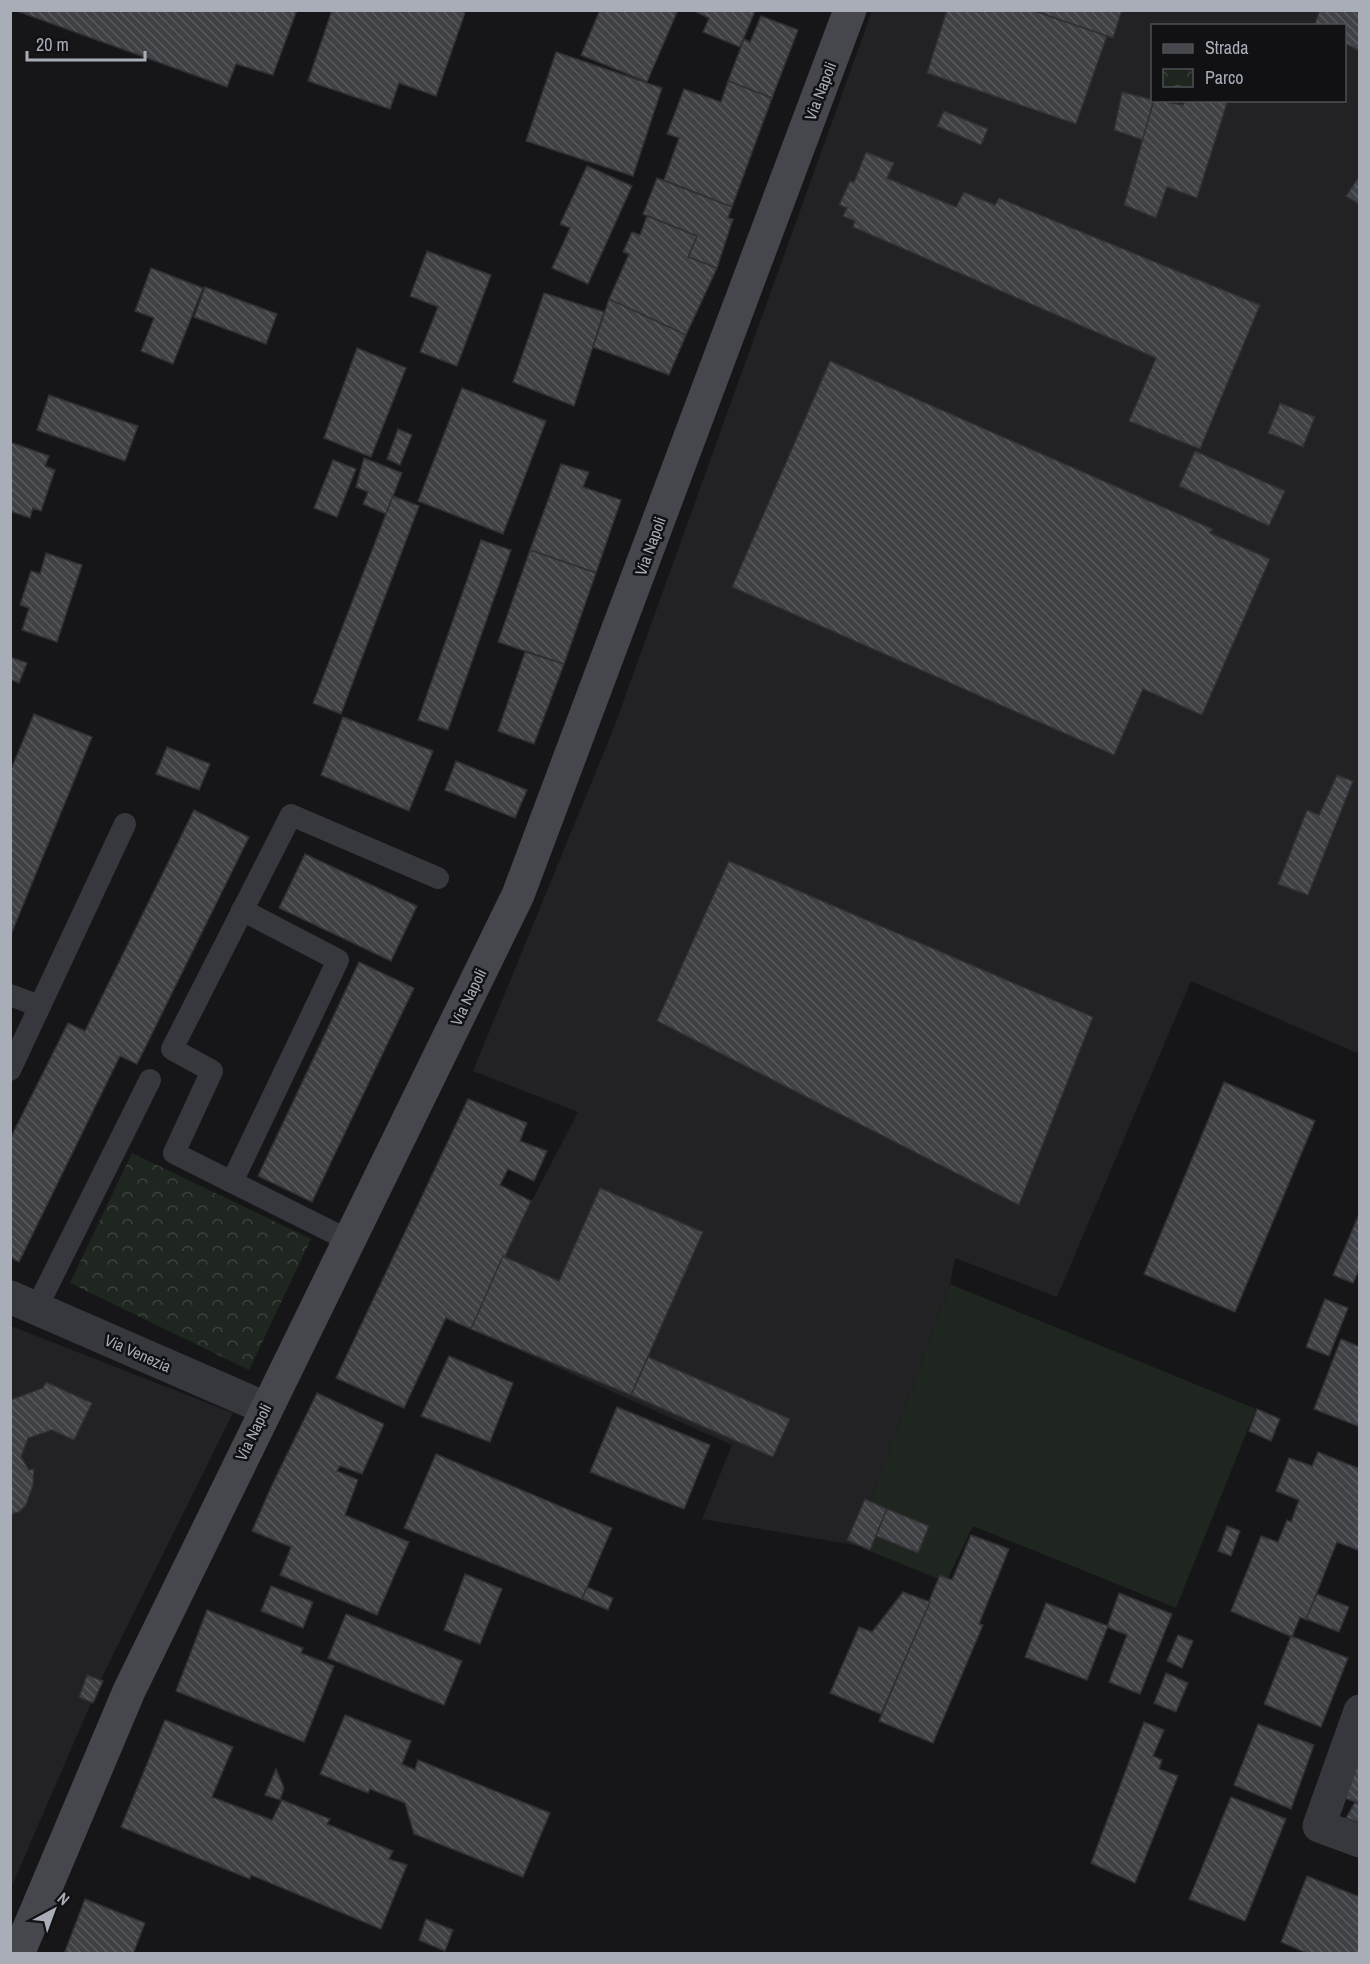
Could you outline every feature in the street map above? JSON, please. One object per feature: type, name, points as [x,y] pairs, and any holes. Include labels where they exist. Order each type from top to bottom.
[{"type":"street","name":"Via Napoli","points":[[18,1953],[129,1691],[265,1408],[518,895],[850,10]]},
{"type":"street","name":"Via Venezia","points":[[23,1303],[265,1408]]},
{"type":"street","points":[[1359,1711],[1319,1826],[1359,1841]]},
{"type":"lane","points":[[348,1240],[174,1153],[212,1071],[172,1049],[291,815],[438,878]]},
{"type":"lane","points":[[10,1070],[125,824]]},
{"type":"lane","points":[[232,1182],[338,960],[242,910]]},
{"type":"lane","points":[[10,995],[39,1006]]},
{"type":"lane","points":[[23,1303],[150,1080]]},
{"type":"shaded area","points":[[872,11],[1359,11],[1360,1046],[1357,1053],[1191,981],[1057,1297],[955,1258],[950,1284],[855,1545],[702,1519],[732,1445],[471,1329],[503,1256],[578,1112],[473,1071],[613,730]]},
{"type":"shaded area","points":[[11,1326],[233,1413],[104,1673],[11,1888]]},
{"type":"green space","points":[[132,1153],[311,1239],[249,1370],[70,1283]]},
{"type":"green space","points":[[950,1284],[1256,1409],[1176,1608],[973,1526],[946,1582],[855,1545]]},
{"type":"building","points":[[14,10],[297,10],[273,75],[236,64],[227,87]]},
{"type":"building","points":[[332,10],[459,10],[465,13],[436,96],[399,83],[390,109],[308,81]]},
{"type":"building","points":[[600,10],[678,10],[647,82],[581,55]]},
{"type":"building","points":[[947,10],[1032,10],[1107,36],[1076,124],[927,73]]},
{"type":"building","points":[[1032,10],[1122,10],[1113,38]]},
{"type":"building","points":[[1320,10],[1360,10],[1360,51],[1346,44],[1346,24],[1315,24]]},
{"type":"building","points":[[694,11],[755,11],[740,47],[703,32],[709,18]]},
{"type":"building","points":[[761,16],[798,30],[772,98],[728,81],[744,39],[750,42]]},
{"type":"building","points":[[556,52],[662,88],[633,176],[526,141]]},
{"type":"building","points":[[728,81],[772,98],[732,207],[664,180],[679,138],[667,134],[684,89],[721,102]]},
{"type":"building","points":[[1122,92],[1151,99],[1151,102],[1153,102],[1143,140],[1114,130]]},
{"type":"building","points":[[1153,102],[1183,105],[1184,102],[1227,102],[1197,198],[1167,187],[1156,218],[1124,205]]},
{"type":"building","points":[[944,111],[988,129],[981,145],[937,126]]},
{"type":"building","points":[[866,152],[894,163],[887,178],[956,207],[964,192],[995,205],[999,198],[1260,305],[1200,449],[1129,421],[1156,358],[853,227],[855,221],[843,216],[847,208],[839,205],[850,181],[854,182]]},
{"type":"building","points":[[587,166],[632,186],[588,284],[552,268],[570,228],[560,224]]},
{"type":"building","points":[[1360,175],[1360,205],[1346,196]]},
{"type":"building","points":[[657,178],[732,207],[728,218],[733,219],[717,268],[688,257],[697,236],[643,214]]},
{"type":"building","points":[[647,216],[697,236],[688,257],[717,268],[686,335],[609,299],[629,254],[623,252],[632,232],[640,235]]},
{"type":"building","points":[[427,251],[491,275],[457,366],[420,352],[438,307],[410,296]]},
{"type":"building","points":[[151,268],[203,288],[173,364],[141,351],[154,318],[135,311]]},
{"type":"building","points":[[205,287],[277,314],[266,344],[194,317]]},
{"type":"building","points":[[544,293],[604,312],[574,406],[513,382]]},
{"type":"building","points":[[609,299],[686,335],[669,375],[593,347]]},
{"type":"building","points":[[357,348],[406,368],[371,457],[324,438]]},
{"type":"building","points":[[830,361],[1213,529],[1210,533],[1270,559],[1202,715],[1143,689],[1114,755],[732,587]]},
{"type":"building","points":[[462,388],[546,421],[503,534],[418,501]]},
{"type":"building","points":[[49,395],[138,426],[125,461],[37,430]]},
{"type":"building","points":[[1280,403],[1315,417],[1303,447],[1268,433]]},
{"type":"building","points":[[398,429],[412,435],[400,465],[387,459]]},
{"type":"building","points":[[10,442],[49,456],[45,466],[55,470],[41,511],[33,508],[30,518],[10,511]]},
{"type":"building","points":[[1195,451],[1285,491],[1269,526],[1179,486]]},
{"type":"building","points":[[364,458],[402,473],[386,514],[363,504],[368,492],[356,487]]},
{"type":"building","points":[[333,460],[356,469],[337,517],[314,508]]},
{"type":"building","points":[[561,464],[589,472],[583,487],[621,500],[596,573],[530,550]]},
{"type":"building","points":[[393,496],[419,506],[341,714],[313,703]]},
{"type":"building","points":[[481,540],[511,550],[448,730],[418,720]]},
{"type":"building","points":[[530,550],[596,573],[564,664],[498,642]]},
{"type":"building","points":[[46,553],[82,565],[57,642],[22,630],[29,608],[20,605],[31,571],[40,574]]},
{"type":"building","points":[[525,652],[564,664],[534,744],[498,731]]},
{"type":"building","points":[[10,657],[27,663],[19,683],[10,679]]},
{"type":"building","points":[[34,714],[92,737],[10,937],[10,772]]},
{"type":"building","points":[[343,717],[433,751],[409,811],[321,775]]},
{"type":"building","points":[[167,747],[210,764],[199,790],[156,774]]},
{"type":"building","points":[[456,761],[527,790],[515,818],[445,790]]},
{"type":"building","points":[[1337,775],[1353,781],[1308,895],[1278,884],[1307,810],[1319,815]]},
{"type":"building","points":[[194,810],[249,837],[137,1064],[120,1056],[19,1262],[10,1257],[10,1139],[68,1023],[85,1031]]},
{"type":"building","points":[[305,854],[417,906],[391,961],[279,908]]},
{"type":"building","points":[[729,861],[1093,1017],[1019,1205],[657,1021]]},
{"type":"building","points":[[359,962],[414,988],[312,1202],[258,1176]]},
{"type":"building","points":[[1224,1082],[1315,1121],[1235,1312],[1144,1274]]},
{"type":"building","points":[[468,1099],[527,1123],[520,1141],[547,1151],[534,1181],[508,1169],[500,1185],[531,1201],[471,1329],[446,1318],[404,1408],[336,1378]]},
{"type":"building","points":[[600,1188],[703,1232],[631,1395],[471,1329],[503,1256],[559,1281]]},
{"type":"building","points":[[1360,1212],[1360,1268],[1353,1283],[1333,1275]]},
{"type":"building","points":[[1325,1299],[1348,1308],[1329,1356],[1306,1347]]},
{"type":"building","points":[[1341,1339],[1360,1347],[1360,1427],[1314,1409]]},
{"type":"building","points":[[449,1356],[513,1383],[490,1442],[421,1416]]},
{"type":"building","points":[[648,1357],[790,1419],[773,1457],[631,1395]]},
{"type":"building","points":[[46,1382],[92,1403],[74,1440],[52,1430],[28,1438],[21,1457],[29,1470],[34,1469],[33,1485],[26,1505],[19,1512],[10,1514],[10,1400],[43,1388]]},
{"type":"building","points":[[317,1393],[384,1424],[362,1474],[340,1466],[337,1471],[358,1480],[345,1515],[409,1542],[377,1615],[280,1575],[291,1547],[252,1531]]},
{"type":"building","points":[[617,1407],[710,1445],[684,1509],[590,1472]]},
{"type":"building","points":[[1257,1409],[1280,1419],[1271,1441],[1249,1431]]},
{"type":"building","points":[[1318,1452],[1360,1469],[1360,1551],[1337,1542],[1306,1620],[1300,1617],[1292,1637],[1231,1611],[1261,1536],[1278,1542],[1287,1520],[1291,1522],[1299,1500],[1276,1491],[1289,1458],[1312,1466]]},
{"type":"building","points":[[436,1454],[612,1528],[582,1599],[404,1528]]},
{"type":"building","points":[[865,1499],[887,1509],[870,1550],[847,1540]]},
{"type":"building","points":[[887,1509],[929,1526],[918,1553],[876,1536]]},
{"type":"building","points":[[1227,1526],[1240,1531],[1231,1556],[1218,1551]]},
{"type":"building","points":[[971,1535],[1009,1549],[979,1624],[983,1625],[933,1743],[879,1721],[940,1575],[952,1580]]},
{"type":"building","points":[[465,1574],[502,1589],[480,1644],[444,1630]]},
{"type":"building","points":[[271,1586],[313,1602],[303,1628],[261,1611]]},
{"type":"building","points":[[587,1587],[613,1598],[608,1610],[582,1599]]},
{"type":"building","points":[[903,1592],[930,1602],[881,1714],[830,1693],[859,1627],[872,1632]]},
{"type":"building","points":[[1119,1593],[1172,1614],[1140,1694],[1109,1682],[1127,1635],[1107,1627]]},
{"type":"building","points":[[1317,1594],[1349,1607],[1339,1632],[1306,1619]]},
{"type":"building","points":[[1046,1603],[1108,1626],[1087,1680],[1025,1657]]},
{"type":"building","points":[[207,1610],[303,1648],[301,1653],[334,1666],[304,1742],[176,1691]]},
{"type":"building","points":[[346,1614],[462,1661],[444,1705],[328,1658]]},
{"type":"building","points":[[1178,1635],[1193,1641],[1182,1668],[1167,1661]]},
{"type":"building","points":[[1291,1636],[1348,1658],[1321,1727],[1264,1704]]},
{"type":"building","points":[[1166,1673],[1188,1683],[1176,1712],[1154,1703]]},
{"type":"building","points":[[87,1675],[103,1681],[93,1703],[79,1697]]},
{"type":"building","points":[[345,1715],[411,1741],[402,1764],[415,1770],[418,1760],[550,1813],[523,1877],[414,1834],[405,1803],[370,1789],[368,1793],[320,1774]]},
{"type":"building","points":[[165,1720],[233,1747],[212,1797],[272,1820],[282,1800],[330,1819],[327,1824],[393,1851],[389,1859],[407,1865],[381,1929],[251,1875],[250,1879],[121,1827]]},
{"type":"building","points":[[1144,1722],[1164,1730],[1153,1756],[1162,1760],[1159,1769],[1178,1776],[1135,1883],[1091,1863]]},
{"type":"building","points":[[1258,1724],[1314,1745],[1291,1809],[1234,1785]]},
{"type":"building","points":[[1360,1748],[1360,1804],[1340,1796]]},
{"type":"building","points":[[276,1769],[284,1788],[280,1800],[265,1795]]},
{"type":"building","points":[[1231,1797],[1286,1819],[1245,1921],[1189,1899]]},
{"type":"building","points":[[1355,1802],[1360,1804],[1360,1823],[1346,1818]]},
{"type":"building","points":[[1307,1876],[1360,1897],[1360,1954],[1309,1954],[1281,1942]]},
{"type":"building","points":[[85,1899],[145,1923],[133,1954],[64,1954]]},
{"type":"building","points":[[426,1919],[453,1930],[445,1951],[419,1940]]}]
